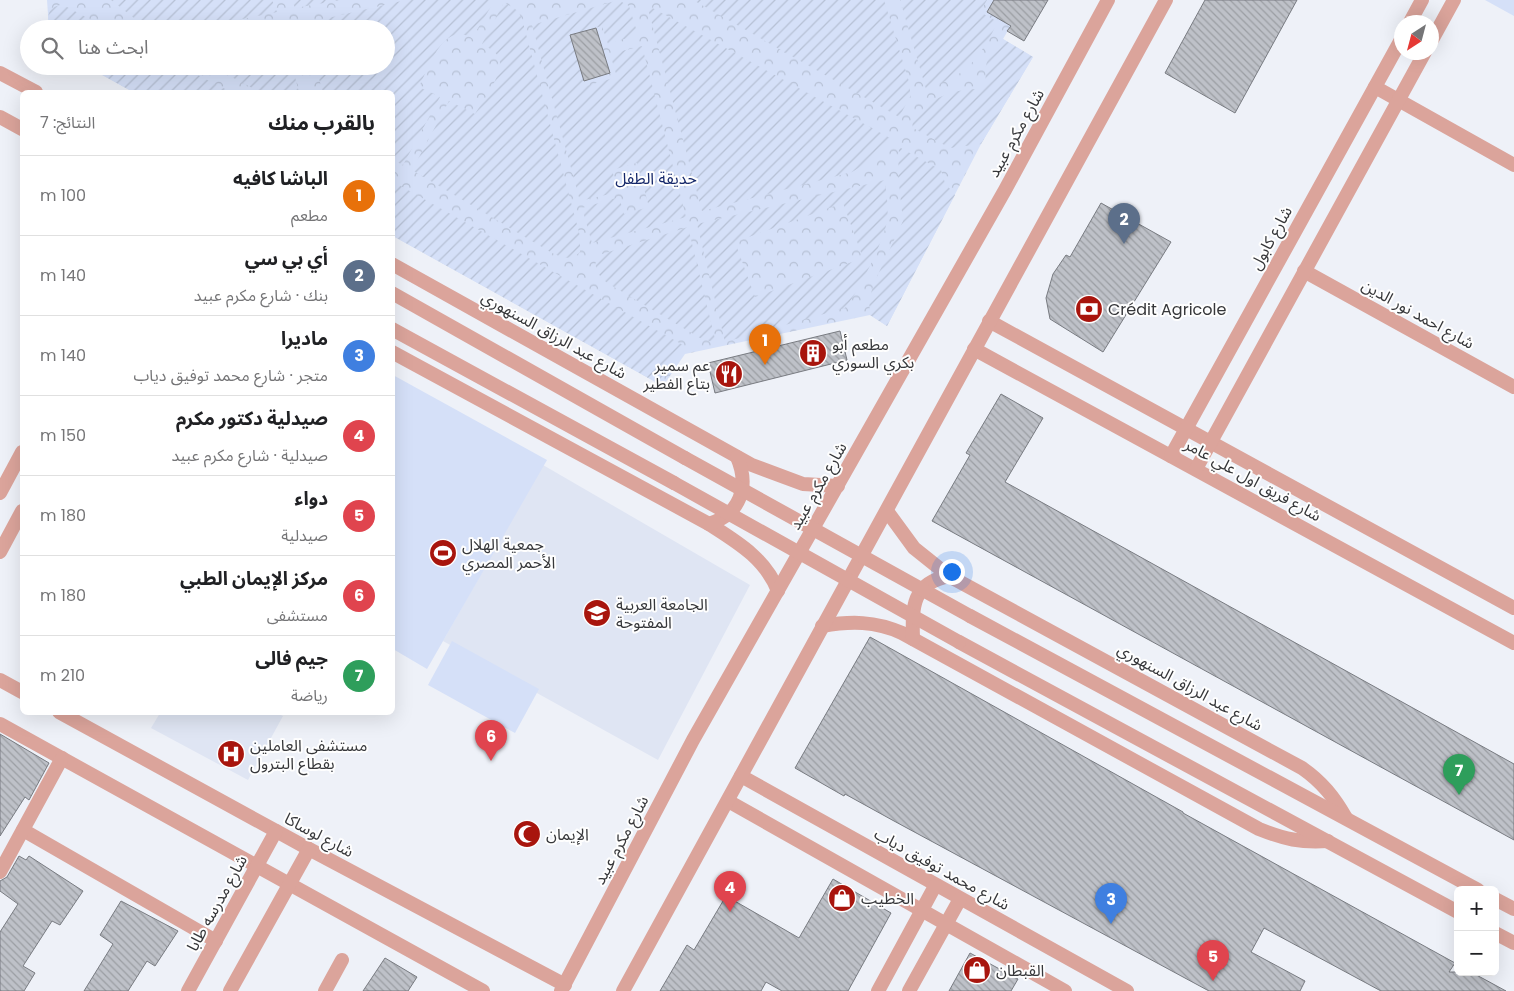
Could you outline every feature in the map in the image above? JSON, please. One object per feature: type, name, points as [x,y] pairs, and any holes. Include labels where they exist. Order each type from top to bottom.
[{"type":"street","name":"شارع مكرم عبيد","points":[[563,988],[693,740],[838,486],[1108,0]]},
{"type":"street","points":[[623,991],[1166,0]]},
{"type":"street","points":[[1414,15],[1422,0]]},
{"type":"street","points":[[1439,27],[1454,0]]},
{"type":"street","name":"شارع كابول","points":[[1172,456],[1394,52]]},
{"type":"street","points":[[1196,468],[1421,60]]},
{"type":"street","points":[[0,73],[32,90]]},
{"type":"street","points":[[1374,87],[1514,164]]},
{"type":"street","points":[[0,117],[20,128]]},
{"type":"street","name":"شارع عبد الرزاق السنهوري","points":[[395,266],[738,457],[787,479],[821,486],[838,486]]},
{"type":"street","name":"شارع احمد نور الدين","points":[[1304,271],[1514,388]]},
{"type":"street","points":[[395,295],[953,607],[1346,818]]},
{"type":"street","name":"شارع فريق اول علي عامر","points":[[989,321],[1514,608]]},
{"type":"street","points":[[395,331],[959,642],[1454,910]]},
{"type":"street","name":"شارع فريق اول علي عامر","points":[[974,350],[1196,468],[1514,643]]},
{"type":"street","points":[[395,354],[709,524],[754,555],[773,579],[778,591]]},
{"type":"street","points":[[0,493],[20,456]]},
{"type":"street","points":[[709,524],[726,516],[738,503],[744,485],[744,475],[738,457]]},
{"type":"street","name":"شارع عبد الرزاق السنهوري","points":[[886,511],[914,548],[949,576],[1302,768],[1320,781],[1346,818],[1471,886]]},
{"type":"street","points":[[0,552],[20,515]]},
{"type":"street","points":[[913,639],[912,614],[917,596],[930,582],[949,576]]},
{"type":"street","points":[[822,626],[855,622],[887,626],[1259,829],[1303,843],[1329,841]]},
{"type":"street","points":[[0,680],[20,691]]},
{"type":"street","name":"شارع لوساكا","points":[[64,715],[563,988]]},
{"type":"street","points":[[0,724],[483,991]]},
{"type":"street","points":[[0,872],[62,758]]},
{"type":"street","name":"شارع محمد توفيق دياب","points":[[741,776],[935,886],[1127,991]]},
{"type":"street","points":[[728,801],[1065,991]]},
{"type":"street","points":[[23,830],[216,941]]},
{"type":"street","name":"شارع مدرسه طابا","points":[[188,991],[276,831]]},
{"type":"street","points":[[230,991],[309,850]]},
{"type":"street","points":[[878,991],[935,886]]},
{"type":"street","points":[[909,991],[960,899]]},
{"type":"street","points":[[1499,901],[1514,909]]},
{"type":"street","points":[[1499,935],[1514,943]]},
{"type":"street","points":[[325,991],[342,960]]},
{"type":"shaded area","name":"الجامعة العربية المفتوحة","points":[[543,465],[750,585],[658,760],[443,641]]},
{"type":"shaded area","name":"مستشفى العاملين بقطاع البترول","points":[[159,715],[283,716],[248,780],[151,728]]},
{"type":"green space","name":"حديقة الطفل","points":[[47,0],[1026,0],[1003,39],[1033,57],[981,144],[887,326],[870,315],[685,354],[663,386],[395,237],[395,90],[129,90],[102,75],[395,75],[395,20],[48,20]]},
{"type":"green space","points":[[111,0],[272,0],[277,12],[237,20],[137,20]]},
{"type":"green space","points":[[292,0],[341,0],[295,8]]},
{"type":"green space","points":[[406,0],[495,0],[472,38],[462,34],[453,36],[438,49],[419,87],[440,97],[403,165],[395,161],[395,90],[322,90],[318,75],[395,75],[395,20],[319,20]]},
{"type":"green space","points":[[693,0],[884,0],[910,85],[910,97],[899,117]]},
{"type":"green space","points":[[900,0],[987,0],[980,12],[998,22],[978,56],[962,72],[926,89]]},
{"type":"green space","points":[[1485,0],[1514,0],[1514,16]]},
{"type":"green space","points":[[620,1],[629,6],[638,35],[608,44],[602,26],[571,35],[586,86],[617,77],[610,54],[642,46],[686,217],[592,243],[582,208],[619,197],[624,214],[649,207],[637,163],[612,170],[618,192],[580,201],[532,25]]},
{"type":"green space","points":[[504,2],[518,11],[522,19],[580,236],[580,252],[570,258],[552,253],[412,170],[449,101],[475,114],[493,85],[500,62],[495,52],[482,44]]},
{"type":"green space","points":[[647,5],[890,138],[870,161],[852,172],[702,211]]},
{"type":"green space","points":[[55,6],[67,7],[91,20],[48,20],[50,11]]},
{"type":"green space","points":[[1003,39],[1033,57],[981,144],[950,148],[913,128],[913,122],[916,117],[937,98],[960,91],[976,89],[981,86],[985,80],[987,62]]},
{"type":"green space","points":[[102,75],[198,75],[227,90],[129,90]]},
{"type":"green space","points":[[228,75],[294,75],[298,90],[256,90]]},
{"type":"green space","points":[[899,147],[941,170],[945,183],[955,195],[887,326],[870,315],[869,300],[874,283],[903,221],[898,175]]},
{"type":"green space","points":[[885,180],[888,210],[882,239],[870,266],[845,308],[725,342],[697,224]],"holes":[[[843,203],[863,258],[755,297],[735,242]]]},
{"type":"green space","points":[[395,183],[683,345],[659,384],[395,237]]},
{"type":"green space","points":[[688,227],[716,343],[700,338],[609,284],[600,276],[596,267],[596,259],[599,255]]},
{"type":"green space","name":"جمعية الهلال الأحمر المصري","points":[[395,376],[547,460],[427,669],[395,650]]},
{"type":"green space","points":[[452,641],[539,689],[515,733],[428,685]]},
{"type":"building","points":[[994,0],[1048,0],[1024,41],[1007,31],[1011,26],[987,12]]},
{"type":"building","points":[[1205,0],[1297,0],[1235,113],[1165,73]]},
{"type":"building","points":[[596,28],[610,73],[584,81],[570,35]]},
{"type":"building","points":[[1101,203],[1171,242],[1103,352],[1050,319],[1046,298],[1053,274],[1066,255],[1070,257]]},
{"type":"building","points":[[840,331],[847,360],[715,393],[708,363]]},
{"type":"building","points":[[1001,394],[1043,418],[1005,482],[1514,764],[1514,840],[932,521],[970,455],[966,453]]},
{"type":"building","points":[[870,637],[1454,962],[1449,972],[1454,972],[1454,976],[1478,976],[1506,991],[1381,991],[1264,928],[1251,952],[1305,981],[1300,991],[1209,991],[795,768]]},
{"type":"building","points":[[0,734],[49,763],[29,800],[25,797],[0,836]]},
{"type":"building","points":[[19,856],[26,860],[29,856],[83,891],[60,925],[52,921],[23,966],[35,973],[24,991],[0,991],[0,932],[18,904],[0,891],[0,881],[7,877]]},
{"type":"building","points":[[833,879],[891,913],[848,991],[782,991],[766,982],[761,991],[660,991],[687,945],[694,950],[726,896],[799,938]]},
{"type":"building","points":[[121,901],[178,931],[155,966],[147,961],[128,991],[84,991],[113,944],[100,935]]},
{"type":"building","points":[[970,953],[1018,979],[1011,991],[949,991]]},
{"type":"building","points":[[385,958],[417,977],[408,991],[363,991]]},
{"type":"place","name":"أي بي سي","points":[[1124,244]]},
{"type":"place","name":"Crédit Agricole","points":[[1089,309]]},
{"type":"place","name":"مطعم أبو بكري السوري","points":[[813,353]]},
{"type":"place","name":"الباشا كافيه","points":[[765,365]]},
{"type":"place","name":"عم سمير بتاع الفطير","points":[[729,374]]},
{"type":"place","name":"جمعية الهلال الأحمر المصري","points":[[443,553]]},
{"type":"place","name":"الجامعة العربية المفتوحة","points":[[597,613]]},
{"type":"place","name":"مستشفى العاملين بقطاع البترول","points":[[231,754]]},
{"type":"place","name":"مركز الإيمان الطبي","points":[[491,761]]},
{"type":"place","name":"جيم فالى","points":[[1459,795]]},
{"type":"place","name":"الإيمان","points":[[527,834]]},
{"type":"place","name":"الخطيب","points":[[842,898]]},
{"type":"place","name":"صيدلية دكتور مكرم","points":[[730,912]]},
{"type":"place","name":"ماديرا","points":[[1111,924]]},
{"type":"place","name":"القبطان","points":[[977,970]]},
{"type":"place","name":"دواء","points":[[1213,981]]}]
